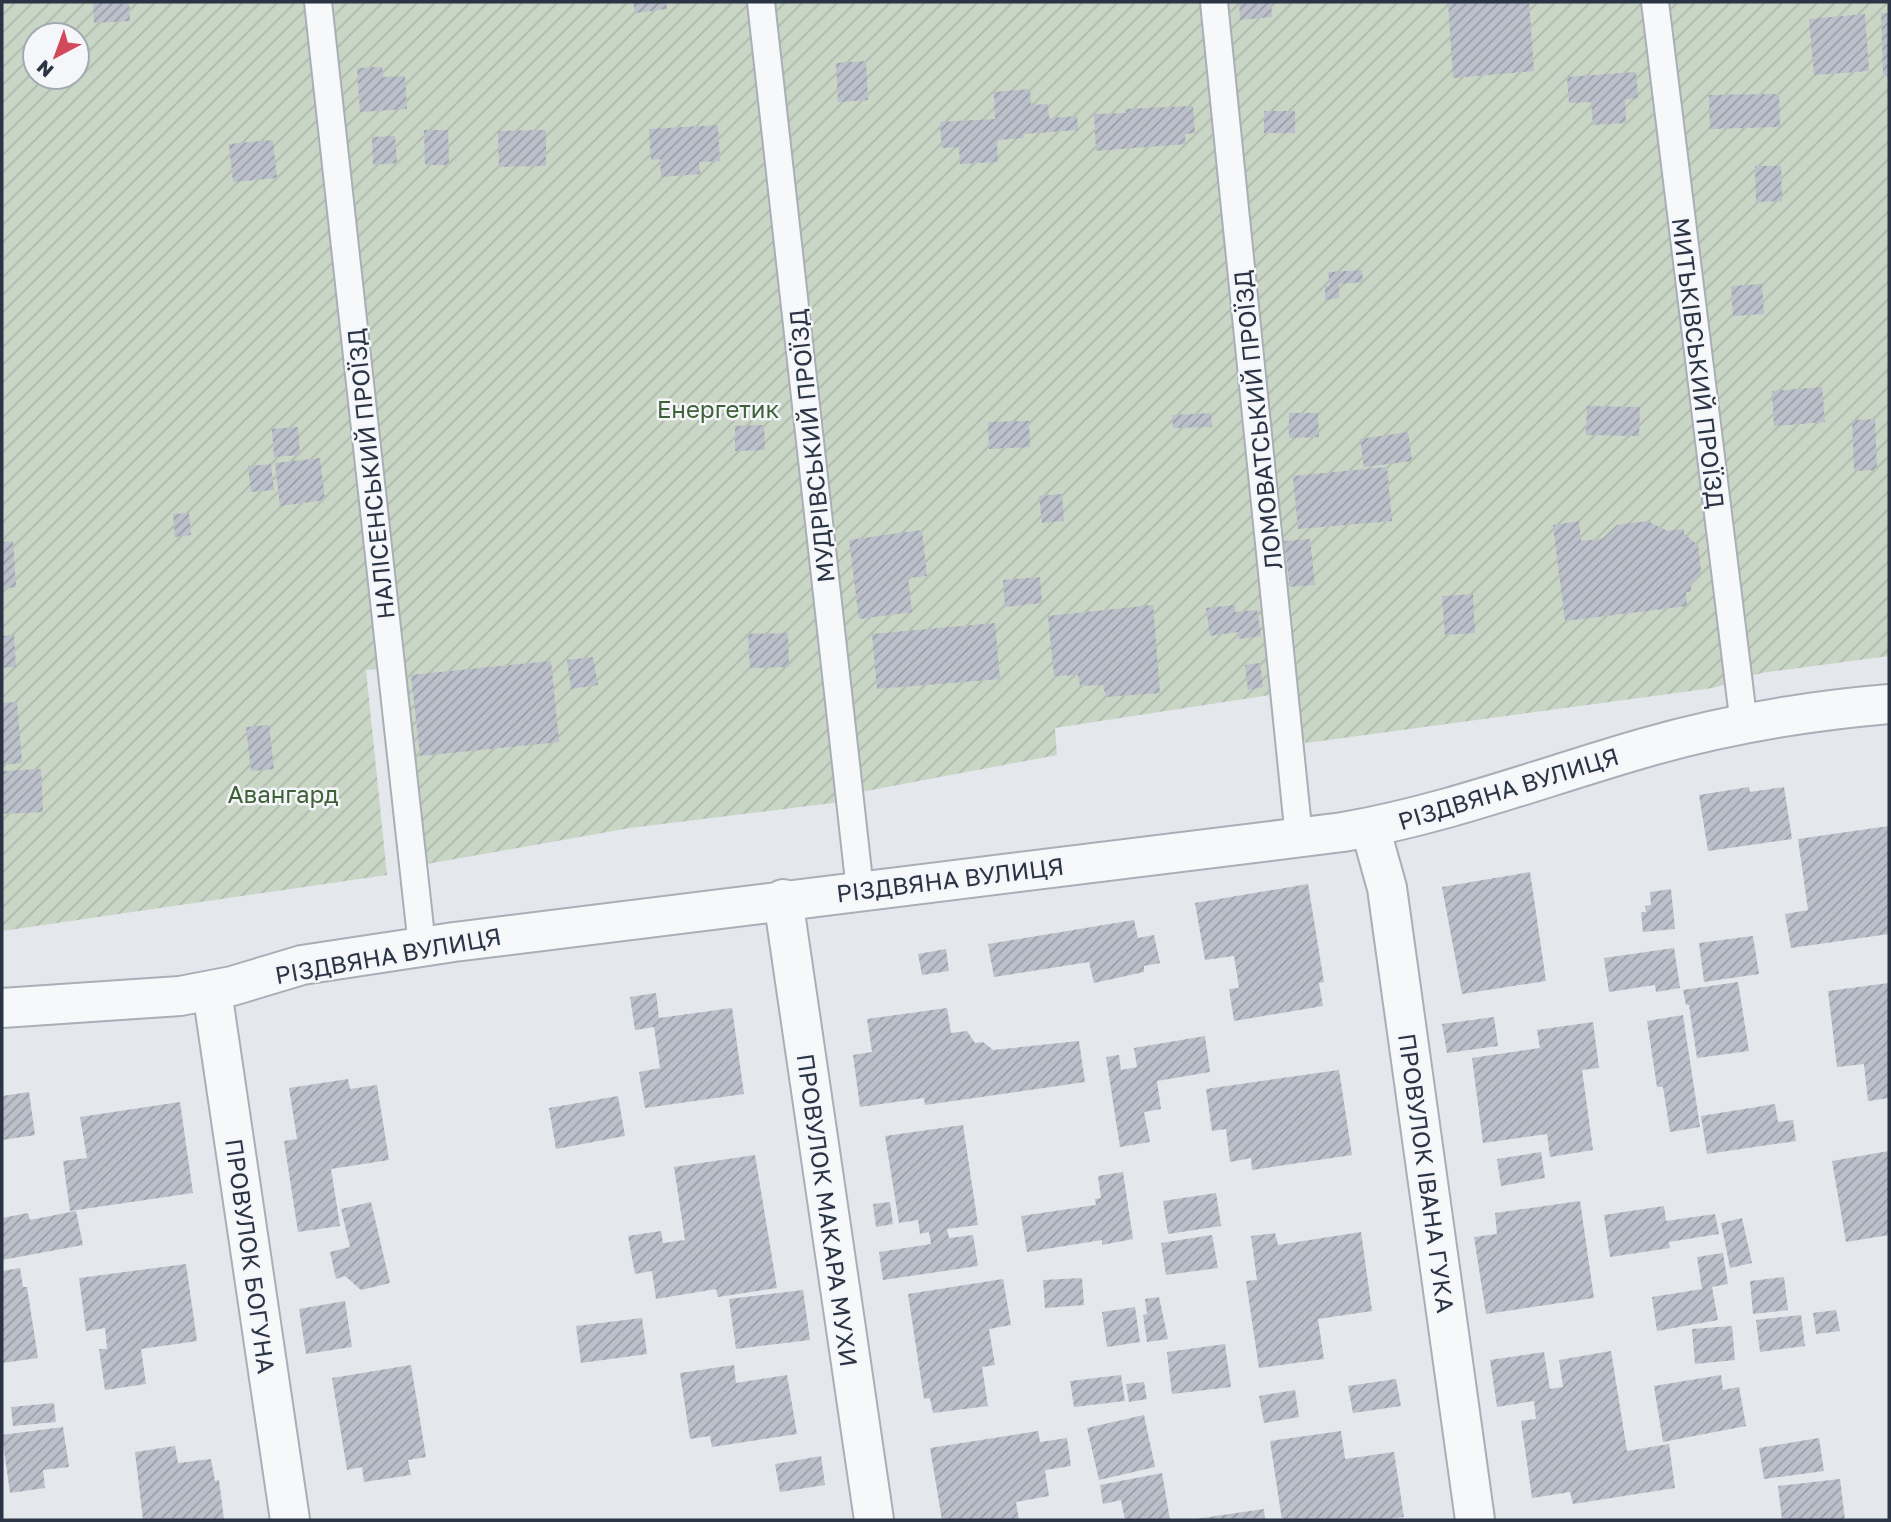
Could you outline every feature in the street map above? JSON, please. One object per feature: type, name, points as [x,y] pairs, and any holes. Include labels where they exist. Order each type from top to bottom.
[{"type":"street","name":"РІЗДВЯНА ВУЛИЦЯ","points":[[2,1007],[212,991],[302,965],[422,946],[1370,827],[1474,802],[1647,747],[1744,725],[1889,704]]},
{"type":"street","name":"ПРОВУЛОК ІВАНА ГУКА","points":[[1370,827],[1387,888],[1475,1520]]},
{"type":"street","name":"ПРОВУЛОК МАКАРА МУХИ","points":[[783,899],[874,1520]]},
{"type":"street","name":"ПРОВУЛОК БОГУНА","points":[[212,991],[290,1520]]},
{"type":"lane","name":"НАЛІСЕНСЬКИЙ ПРОЇЗД","points":[[318,2],[422,946]]},
{"type":"lane","name":"МУДРІВСЬКИЙ ПРОЇЗД","points":[[761,2],[860,890]]},
{"type":"lane","name":"ЛОМОВАТСЬКИЙ ПРОЇЗД","points":[[1214,2],[1299,838]]},
{"type":"lane","name":"МИТЬКІВСЬКИЙ ПРОЇЗД","points":[[1655,2],[1744,725]]},
{"type":"green space","name":"Енергетик","points":[[2,2],[1889,2],[1889,656],[1761,673],[1713,688],[1306,743],[1270,695],[1055,728],[1057,755],[866,791],[833,803],[630,828],[427,864],[404,668],[366,670],[387,875],[2,931]]},
{"type":"building","points":[[93,2],[129,2],[130,21],[94,23]]},
{"type":"building","points":[[633,2],[666,2],[667,9],[635,13]]},
{"type":"building","points":[[1239,2],[1271,2],[1272,17],[1240,20]]},
{"type":"building","points":[[1448,2],[1529,2],[1534,71],[1453,78]]},
{"type":"building","points":[[1881,13],[1889,13],[1889,76],[1883,76]]},
{"type":"building","points":[[1865,14],[1869,71],[1814,75],[1809,19]]},
{"type":"building","points":[[866,61],[868,100],[838,102],[836,63]]},
{"type":"building","points":[[382,67],[383,77],[405,76],[407,109],[360,112],[357,68]]},
{"type":"building","points":[[1636,72],[1638,98],[1625,100],[1626,123],[1593,125],[1591,102],[1569,103],[1567,77]]},
{"type":"building","points":[[1030,89],[1031,105],[1048,104],[1049,118],[1077,116],[1078,130],[1023,134],[1024,138],[997,140],[998,162],[960,164],[959,147],[942,148],[940,122],[995,119],[994,92]]},
{"type":"building","points":[[1779,94],[1780,127],[1710,129],[1709,95]]},
{"type":"building","points":[[1193,106],[1195,133],[1185,134],[1186,144],[1096,151],[1094,114],[1126,113],[1125,109]]},
{"type":"building","points":[[1264,111],[1295,111],[1295,133],[1264,133]]},
{"type":"building","points":[[718,125],[720,161],[699,162],[700,174],[661,177],[660,159],[651,160],[649,129]]},
{"type":"building","points":[[424,130],[448,130],[449,165],[425,165]]},
{"type":"building","points":[[546,130],[546,166],[499,167],[498,131]]},
{"type":"building","points":[[395,136],[397,163],[373,165],[372,137]]},
{"type":"building","points":[[273,140],[277,178],[233,182],[229,144]]},
{"type":"building","points":[[1755,166],[1781,166],[1782,201],[1756,202]]},
{"type":"building","points":[[1362,270],[1363,282],[1339,284],[1339,298],[1325,300],[1325,286],[1330,285],[1328,272]]},
{"type":"building","points":[[1762,284],[1764,314],[1733,316],[1731,286]]},
{"type":"building","points":[[1822,387],[1825,422],[1774,426],[1772,391]]},
{"type":"building","points":[[1587,406],[1640,407],[1639,436],[1586,435]]},
{"type":"building","points":[[1211,413],[1212,427],[1173,428],[1172,415]]},
{"type":"building","points":[[1289,413],[1318,413],[1319,437],[1289,438]]},
{"type":"building","points":[[1875,419],[1877,470],[1854,471],[1852,420]]},
{"type":"building","points":[[1029,421],[1030,447],[989,449],[988,422]]},
{"type":"building","points":[[764,425],[765,450],[735,451],[735,426]]},
{"type":"building","points":[[298,427],[300,455],[274,457],[272,429]]},
{"type":"building","points":[[1408,432],[1412,461],[1364,467],[1360,439]]},
{"type":"building","points":[[320,458],[325,500],[280,506],[275,463]]},
{"type":"building","points":[[271,464],[274,490],[251,492],[248,466]]},
{"type":"building","points":[[1387,467],[1392,521],[1298,529],[1293,476]]},
{"type":"building","points":[[1062,494],[1064,521],[1042,523],[1039,496]]},
{"type":"building","points":[[189,513],[191,535],[175,537],[173,514]]},
{"type":"building","points":[[1579,521],[1581,541],[1602,539],[1617,525],[1648,521],[1667,531],[1684,529],[1684,534],[1698,545],[1701,572],[1691,585],[1691,592],[1686,592],[1687,606],[1565,621],[1553,525]]},
{"type":"building","points":[[922,530],[927,576],[908,578],[912,612],[859,619],[849,540]]},
{"type":"building","points":[[1310,539],[1315,585],[1290,587],[1284,541]]},
{"type":"building","points":[[13,541],[16,587],[2,589],[2,542]]},
{"type":"building","points":[[1040,577],[1042,603],[1005,607],[1003,580]]},
{"type":"building","points":[[1473,594],[1475,633],[1445,635],[1442,596]]},
{"type":"building","points":[[1153,605],[1160,693],[1106,697],[1103,685],[1080,686],[1078,675],[1054,676],[1048,616]]},
{"type":"building","points":[[1235,605],[1235,612],[1257,610],[1261,636],[1239,639],[1238,632],[1210,636],[1206,608]]},
{"type":"building","points":[[995,623],[1000,679],[877,689],[872,634]]},
{"type":"building","points":[[788,633],[789,667],[750,668],[748,634]]},
{"type":"building","points":[[14,635],[16,667],[2,668],[2,636]]},
{"type":"building","points":[[593,657],[598,685],[571,689],[567,660]]},
{"type":"building","points":[[551,661],[559,742],[420,756],[411,675]]},
{"type":"building","points":[[1260,663],[1263,687],[1248,690],[1245,665]]},
{"type":"building","points":[[17,702],[22,763],[2,765],[2,703]]},
{"type":"building","points":[[269,725],[274,769],[251,771],[246,727]]},
{"type":"building","points":[[41,769],[43,812],[2,814],[2,771]]},
{"type":"building","points":[[1749,787],[1750,792],[1784,787],[1792,839],[1708,851],[1699,795]]},
{"type":"building","points":[[1889,826],[1889,934],[1791,948],[1785,914],[1808,910],[1798,839]]},
{"type":"building","points":[[1530,872],[1546,981],[1462,994],[1442,887]]},
{"type":"building","points":[[1308,884],[1324,982],[1319,983],[1323,1006],[1234,1021],[1229,989],[1239,988],[1234,956],[1205,960],[1195,903]]},
{"type":"building","points":[[1671,889],[1675,929],[1643,932],[1641,912],[1646,912],[1645,906],[1651,905],[1650,892]]},
{"type":"building","points":[[1134,920],[1138,938],[1154,935],[1160,963],[1144,966],[1144,972],[1094,983],[1089,962],[994,977],[988,944]]},
{"type":"building","points":[[1753,936],[1759,974],[1704,982],[1699,943]]},
{"type":"building","points":[[1674,948],[1680,988],[1656,992],[1655,985],[1609,992],[1604,958]]},
{"type":"building","points":[[946,949],[949,971],[922,975],[918,954]]},
{"type":"building","points":[[1738,982],[1749,1051],[1697,1058],[1689,1005],[1686,1005],[1683,990]]},
{"type":"building","points":[[1889,983],[1889,1098],[1868,1101],[1864,1064],[1837,1067],[1828,991]]},
{"type":"building","points":[[656,993],[659,1018],[732,1008],[744,1094],[645,1108],[639,1072],[660,1068],[654,1027],[635,1030],[630,997]]},
{"type":"building","points":[[947,1008],[951,1033],[967,1031],[975,1043],[983,1042],[993,1050],[1079,1041],[1085,1082],[925,1105],[924,1098],[860,1107],[853,1055],[872,1052],[867,1019]]},
{"type":"building","points":[[1683,1015],[1700,1127],[1670,1132],[1663,1087],[1657,1087],[1647,1021]]},
{"type":"building","points":[[1494,1017],[1498,1046],[1447,1053],[1442,1024]]},
{"type":"building","points":[[1593,1022],[1599,1068],[1582,1070],[1593,1150],[1550,1157],[1547,1134],[1483,1143],[1472,1058],[1540,1048],[1537,1030]]},
{"type":"building","points":[[1205,1036],[1210,1072],[1157,1081],[1161,1109],[1144,1112],[1150,1142],[1120,1147],[1106,1057],[1119,1055],[1121,1070],[1137,1067],[1134,1048]]},
{"type":"building","points":[[1339,1070],[1352,1155],[1252,1170],[1251,1158],[1230,1162],[1226,1129],[1212,1131],[1206,1089]]},
{"type":"building","points":[[348,1079],[350,1089],[377,1085],[389,1160],[331,1169],[340,1226],[298,1232],[284,1141],[297,1139],[289,1088]]},
{"type":"building","points":[[29,1092],[35,1135],[2,1140],[2,1096]]},
{"type":"building","points":[[618,1096],[625,1136],[556,1149],[549,1108]]},
{"type":"building","points":[[180,1102],[193,1193],[70,1211],[63,1161],[87,1158],[80,1117]]},
{"type":"building","points":[[1775,1104],[1778,1122],[1793,1120],[1796,1141],[1707,1154],[1701,1116]]},
{"type":"building","points":[[963,1125],[978,1225],[947,1229],[949,1238],[973,1235],[978,1266],[883,1280],[879,1252],[931,1244],[929,1232],[920,1234],[918,1220],[899,1223],[885,1136]]},
{"type":"building","points":[[1889,1151],[1889,1235],[1846,1242],[1832,1161]]},
{"type":"building","points":[[1541,1152],[1545,1178],[1501,1186],[1497,1159]]},
{"type":"building","points":[[755,1155],[777,1288],[718,1297],[716,1289],[656,1299],[652,1271],[635,1274],[628,1236],[661,1231],[663,1243],[685,1240],[674,1167]]},
{"type":"building","points":[[1123,1172],[1133,1239],[1102,1245],[1102,1240],[1027,1252],[1021,1216],[1096,1205],[1095,1199],[1101,1198],[1098,1176]]},
{"type":"building","points":[[1216,1193],[1221,1226],[1168,1234],[1163,1201]]},
{"type":"building","points":[[1580,1201],[1594,1298],[1486,1314],[1474,1237],[1497,1234],[1495,1213]]},
{"type":"building","points":[[371,1202],[390,1283],[361,1290],[345,1276],[336,1279],[330,1252],[350,1247],[341,1209]]},
{"type":"building","points":[[890,1202],[893,1224],[876,1227],[873,1204]]},
{"type":"building","points":[[1664,1206],[1666,1221],[1715,1214],[1719,1234],[1669,1242],[1670,1248],[1610,1257],[1604,1215]]},
{"type":"building","points":[[76,1211],[83,1245],[2,1260],[2,1218],[28,1213],[30,1220]]},
{"type":"building","points":[[1742,1218],[1752,1263],[1730,1268],[1721,1223]]},
{"type":"building","points":[[1361,1232],[1372,1311],[1318,1319],[1324,1359],[1259,1368],[1246,1281],[1257,1280],[1251,1236],[1275,1233],[1278,1245]]},
{"type":"building","points":[[1212,1235],[1218,1268],[1166,1275],[1161,1243]]},
{"type":"building","points":[[1723,1253],[1728,1284],[1712,1287],[1718,1320],[1657,1331],[1652,1297],[1702,1289],[1697,1257]]},
{"type":"building","points":[[186,1264],[197,1341],[141,1349],[146,1384],[105,1390],[99,1349],[107,1349],[105,1328],[86,1331],[79,1278]]},
{"type":"building","points":[[20,1268],[23,1287],[27,1287],[38,1358],[2,1363],[2,1271]]},
{"type":"building","points":[[1784,1277],[1788,1310],[1753,1314],[1750,1281]]},
{"type":"building","points":[[1082,1278],[1084,1305],[1045,1308],[1043,1280]]},
{"type":"building","points":[[1003,1279],[1011,1325],[989,1329],[995,1365],[982,1367],[988,1406],[933,1413],[930,1398],[924,1399],[908,1294]]},
{"type":"building","points":[[803,1290],[810,1340],[736,1349],[729,1299]]},
{"type":"building","points":[[1159,1297],[1168,1339],[1147,1342],[1143,1315],[1147,1314],[1145,1299]]},
{"type":"building","points":[[345,1301],[352,1347],[306,1354],[299,1309]]},
{"type":"building","points":[[1135,1307],[1140,1342],[1107,1347],[1102,1312]]},
{"type":"building","points":[[1836,1310],[1840,1331],[1816,1334],[1813,1313]]},
{"type":"building","points":[[1801,1315],[1805,1346],[1760,1352],[1756,1320]]},
{"type":"building","points":[[642,1318],[647,1354],[581,1363],[576,1326]]},
{"type":"building","points":[[1732,1326],[1735,1360],[1695,1364],[1692,1329]]},
{"type":"building","points":[[1225,1344],[1231,1387],[1172,1394],[1167,1352]]},
{"type":"building","points":[[1611,1351],[1627,1451],[1669,1444],[1675,1488],[1573,1504],[1570,1492],[1532,1498],[1521,1421],[1536,1419],[1534,1401],[1497,1407],[1490,1360],[1544,1352],[1550,1389],[1563,1387],[1559,1360]]},
{"type":"building","points":[[411,1365],[426,1457],[408,1460],[411,1475],[364,1482],[362,1467],[347,1470],[332,1378]]},
{"type":"building","points":[[734,1365],[736,1383],[787,1375],[797,1434],[712,1447],[710,1436],[690,1439],[680,1373]]},
{"type":"building","points":[[1121,1375],[1125,1401],[1074,1407],[1070,1381]]},
{"type":"building","points":[[1721,1375],[1723,1390],[1739,1387],[1746,1426],[1663,1442],[1654,1386]]},
{"type":"building","points":[[1396,1379],[1401,1406],[1353,1413],[1348,1386]]},
{"type":"building","points":[[1144,1382],[1147,1399],[1129,1402],[1126,1384]]},
{"type":"building","points":[[1295,1390],[1299,1417],[1264,1423],[1259,1396]]},
{"type":"building","points":[[54,1403],[56,1422],[13,1426],[11,1407]]},
{"type":"building","points":[[1144,1415],[1155,1467],[1099,1480],[1087,1428]]},
{"type":"building","points":[[63,1427],[69,1467],[43,1470],[45,1488],[10,1493],[2,1435]]},
{"type":"building","points":[[1038,1431],[1040,1442],[1067,1438],[1071,1466],[1045,1470],[1049,1496],[1016,1502],[1019,1520],[942,1520],[930,1448]]},
{"type":"building","points":[[1341,1431],[1345,1459],[1394,1452],[1404,1517],[1380,1520],[1282,1520],[1270,1441]]},
{"type":"building","points":[[1819,1438],[1824,1471],[1764,1479],[1759,1448]]},
{"type":"building","points":[[175,1446],[178,1463],[211,1459],[215,1481],[219,1480],[224,1520],[143,1520],[135,1452]]},
{"type":"building","points":[[821,1456],[825,1485],[780,1492],[775,1464]]},
{"type":"building","points":[[1162,1473],[1170,1520],[1125,1520],[1121,1500],[1103,1504],[1100,1485]]},
{"type":"building","points":[[1840,1479],[1845,1520],[1782,1520],[1778,1486]]},
{"type":"building","points":[[1264,1509],[1265,1520],[1195,1520],[1195,1519]]},
{"type":"park label","name":"Авангард","points":[[283,793]]}]
